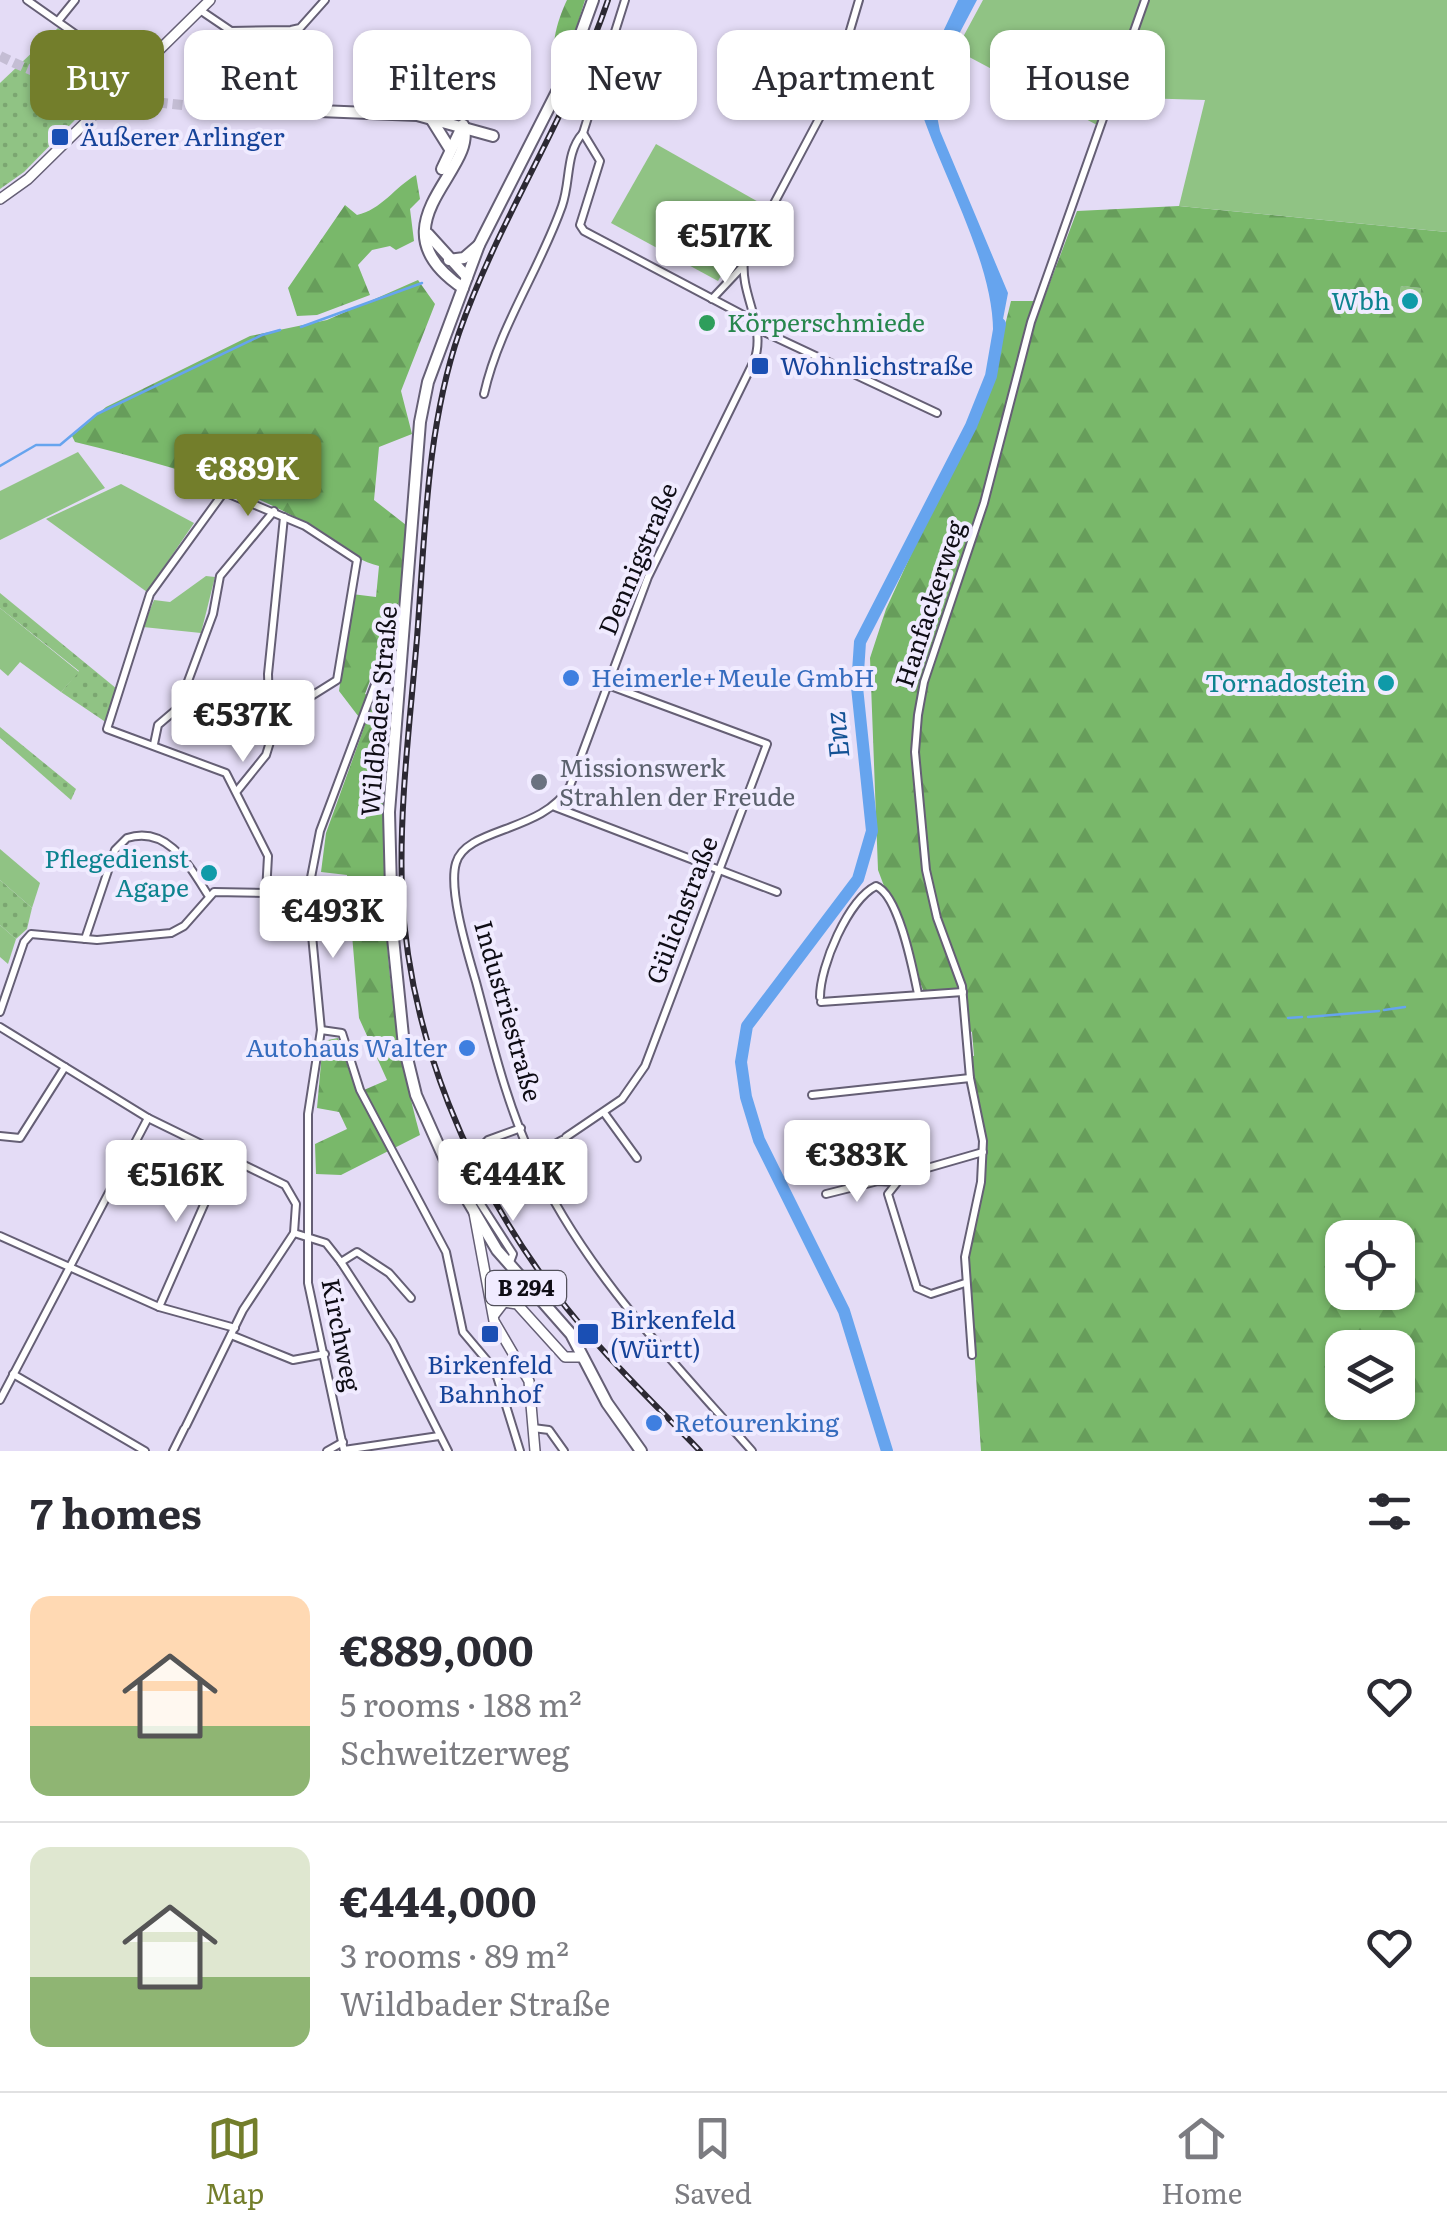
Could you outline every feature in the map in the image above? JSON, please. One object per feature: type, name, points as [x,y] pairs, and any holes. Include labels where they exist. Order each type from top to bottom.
[{"type":"main road","points":[[164,43],[210,0]]},
{"type":"main road","name":"Wildbader Straße","points":[[593,0],[567,72],[480,245],[422,403],[388,840],[401,1023],[416,1095],[474,1214],[508,1266],[562,1323],[607,1403],[641,1451]]},
{"type":"main road","points":[[0,199],[28,179],[86,120]]},
{"type":"main road","points":[[433,120],[450,149]]},
{"type":"main road","points":[[445,120],[493,136]]},
{"type":"main road","points":[[463,125],[450,149],[426,232],[429,252],[465,283]]},
{"type":"main road","points":[[440,184],[466,139],[463,125]]},
{"type":"main road","points":[[426,232],[465,283]]},
{"type":"main road","points":[[449,260],[464,258],[480,245]]},
{"type":"main road","points":[[474,1214],[498,1330],[529,1381],[535,1451]]},
{"type":"main road","points":[[494,1315],[504,1302],[517,1304],[561,1354],[573,1360],[583,1357]]},
{"type":"street","points":[[27,0],[71,30]]},
{"type":"street","points":[[58,21],[75,0]]},
{"type":"street","points":[[200,9],[231,31],[291,30],[300,28],[325,0]]},
{"type":"street","points":[[484,394],[502,334],[548,246],[564,200],[572,148],[584,133],[625,0]]},
{"type":"street","points":[[758,329],[744,286],[744,265],[754,237],[830,98],[859,0]]},
{"type":"street","name":"Hanfackerweg","points":[[972,1356],[966,1247],[981,1182],[983,1152],[970,1078],[963,992],[937,918],[926,870],[915,752],[920,698],[984,503],[1041,291],[1145,0]]},
{"type":"street","points":[[584,133],[600,161],[580,225],[584,231],[743,314],[758,329],[937,414]]},
{"type":"street","points":[[712,299],[744,265]]},
{"type":"street","name":"Dennigstraße","points":[[555,806],[570,786],[668,533],[754,361],[758,329]]},
{"type":"street","points":[[251,770],[226,773],[108,728],[150,594],[224,492],[274,511],[356,560],[336,680],[270,722]]},
{"type":"street","points":[[154,744],[158,725],[178,708],[212,614],[220,576],[274,511]]},
{"type":"street","points":[[237,791],[268,748],[268,674],[284,517]]},
{"type":"street","name":"Kirchweg","points":[[344,1447],[308,1283],[308,1114],[321,1030],[308,893],[320,831],[410,595]]},
{"type":"street","points":[[391,642],[406,636]]},
{"type":"street","name":"Gülichstraße","points":[[605,1114],[637,1080],[767,744],[608,685]]},
{"type":"street","points":[[226,773],[268,856],[266,892]]},
{"type":"street","points":[[555,806],[777,892]]},
{"type":"street","name":"Industriestraße","points":[[555,806],[526,824],[471,843],[455,867],[471,967],[520,1128],[532,1157],[622,1304],[752,1451]]},
{"type":"street","points":[[85,940],[114,850],[127,838],[147,838],[181,852],[208,894]]},
{"type":"street","points":[[918,994],[910,952],[888,894],[876,886],[866,892],[832,946],[820,999],[963,992]]},
{"type":"street","points":[[0,1012],[24,942],[31,934],[85,940],[170,933],[190,920],[208,894],[220,890],[308,893]]},
{"type":"street","points":[[0,1027],[148,1118],[285,1185],[296,1204],[294,1233],[253,1293],[174,1451]]},
{"type":"street","points":[[321,1030],[342,1033],[360,1090],[446,1252],[463,1332],[490,1362],[520,1451]]},
{"type":"street","points":[[0,1136],[20,1138],[65,1068]]},
{"type":"street","points":[[812,1095],[970,1078]]},
{"type":"street","points":[[532,1157],[605,1114],[637,1158]]},
{"type":"street","points":[[0,1400],[148,1118]]},
{"type":"street","points":[[508,1266],[513,1254],[464,1178],[462,1166],[488,1140],[520,1128]]},
{"type":"street","points":[[826,1194],[878,1181],[892,1182],[903,1175],[983,1152]]},
{"type":"street","points":[[160,1307],[225,1157]]},
{"type":"street","points":[[892,1182],[888,1202],[917,1288],[931,1294],[965,1283]]},
{"type":"street","points":[[294,1233],[326,1243],[341,1262],[394,1342],[448,1451]]},
{"type":"street","points":[[0,1236],[71,1270],[233,1332],[293,1360],[325,1354]]},
{"type":"street","points":[[341,1262],[356,1252],[388,1273],[411,1298]]},
{"type":"street","points":[[14,1374],[145,1451]]},
{"type":"street","points":[[534,1428],[549,1430],[564,1451]]},
{"type":"street","points":[[327,1451],[439,1436]]},
{"type":"green space","points":[[567,0],[585,0],[576,30],[557,30]]},
{"type":"green space","points":[[983,0],[1447,0],[1447,232],[1179,206],[1205,100],[1165,99],[1165,30],[990,30],[990,68],[970,57],[970,30],[967,30]]},
{"type":"green space","points":[[30,55],[30,120],[75,120],[24,172],[0,189],[0,83]]},
{"type":"green space","points":[[656,144],[762,204],[718,281],[611,223]]},
{"type":"green space","points":[[416,175],[420,199],[410,209],[414,241],[396,250],[390,246],[372,250],[358,265],[370,295],[317,315],[297,316],[288,288],[345,205],[357,215],[366,212]]},
{"type":"green space","points":[[1179,206],[1447,232],[1447,1451],[981,1451],[968,1258],[987,1154],[970,1056],[974,1056],[972,1032],[968,1030],[963,991],[923,990],[878,870],[870,658],[886,609],[992,378],[1011,301],[1043,301],[1077,211]],"holes":[[[1401,286],[1421,288],[1420,308],[1399,306]]]},
{"type":"green space","points":[[418,280],[435,304],[401,391],[412,434],[379,447],[374,500],[406,525],[400,600],[365,694],[391,703],[385,814],[386,920],[396,1026],[420,1135],[341,1175],[316,1174],[315,1144],[347,1129],[339,1112],[317,1108],[323,1041],[338,1038],[357,1093],[387,1080],[359,1018],[347,875],[321,872],[326,833],[365,725],[339,691],[352,594],[376,597],[379,566],[346,551],[293,516],[240,492],[159,464],[75,442],[72,436],[106,407],[250,336],[327,320]]},
{"type":"green space","points":[[1401,286],[1422,288],[1420,308],[1399,306]]},
{"type":"green space","points":[[78,452],[105,488],[0,540],[0,491]]},
{"type":"green space","points":[[121,484],[194,523],[147,592],[46,519]]},
{"type":"green space","points":[[206,576],[215,577],[201,633],[143,627],[154,600],[170,602]]},
{"type":"green space","points":[[0,593],[117,689],[107,723],[61,692],[79,671],[0,608]]},
{"type":"green space","points":[[0,608],[79,672],[61,692],[20,662],[8,676],[0,669]]},
{"type":"green space","points":[[0,727],[76,789],[71,800],[0,738]]},
{"type":"green space","points":[[0,849],[40,883],[32,908],[0,880]]},
{"type":"green space","points":[[0,880],[32,908],[27,929],[16,939],[0,925]]},
{"type":"green space","points":[[0,925],[16,939],[8,964],[0,957]]},
{"type":"water","points":[[958,0],[977,0],[961,30],[944,30]]},
{"type":"water","points":[[925,120],[938,120],[1008,293],[999,340],[993,337],[991,308],[975,246]]},
{"type":"waterway","points":[[301,327],[422,283]]},
{"type":"waterway","name":"Enz","points":[[887,1451],[844,1311],[759,1140],[741,1062],[747,1026],[858,879],[872,831],[857,687],[860,642],[971,426],[991,376],[1000,324]]},
{"type":"waterway","points":[[0,466],[36,445],[60,445],[97,414],[280,330]]},
{"type":"waterway","points":[[1384,1010],[1405,1007]]},
{"type":"waterway","points":[[1308,1017],[1379,1011]]},
{"type":"waterway","points":[[1288,1018],[1302,1017]]},
{"type":"tunnel","points":[[0,56],[71,84],[184,105]]},
{"type":"railway","points":[[608,0],[574,85],[475,290],[448,370],[433,445],[425,522],[404,796],[402,891],[416,999],[430,1052],[448,1104],[496,1203],[572,1314],[700,1451]]},
{"type":"place","name":"Äußerer Arlinger","points":[[60,137]]},
{"type":"place","name":"Wbh","points":[[1410,301]]},
{"type":"place","name":"Körperschmiede","points":[[707,323]]},
{"type":"place","name":"Wohnlichstraße","points":[[760,366]]},
{"type":"place","name":"Heimerle+Meule GmbH","points":[[571,678]]},
{"type":"place","name":"Tornadostein","points":[[1386,683]]},
{"type":"place","name":"Missionswerk Strahlen der Freude","points":[[539,782]]},
{"type":"place","name":"Pflegedienst Agape","points":[[209,873]]},
{"type":"place","name":"Autohaus Walter","points":[[467,1048]]},
{"type":"place","name":"Birkenfeld Bahnhof","points":[[490,1334]]},
{"type":"place","name":"Birkenfeld (Württ)","points":[[588,1334]]},
{"type":"place","name":"Retourenking","points":[[654,1423]]}]
